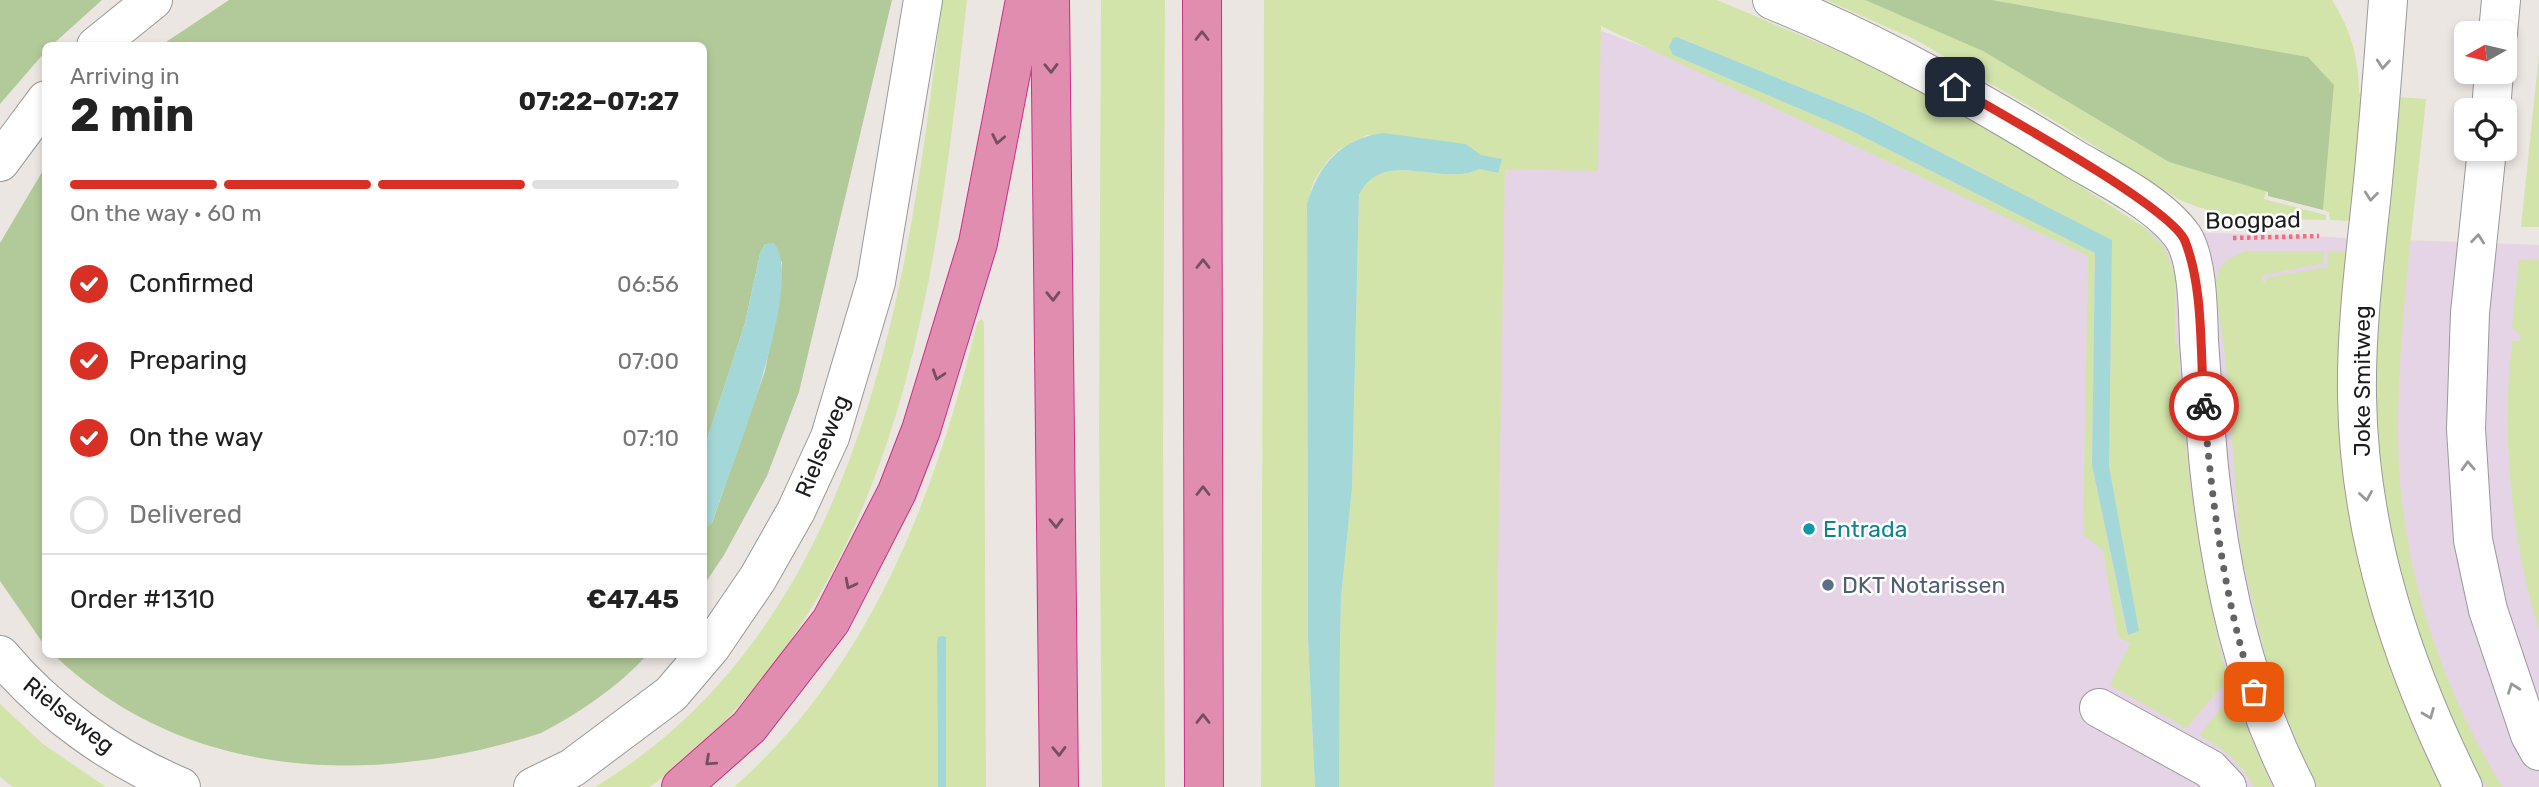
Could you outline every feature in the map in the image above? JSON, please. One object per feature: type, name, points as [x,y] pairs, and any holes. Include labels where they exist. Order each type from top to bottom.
[{"type":"highway","points":[[681,787],[749,727],[831,621],[897,492],[921,430],[978,243],[1025,0]]},
{"type":"highway","points":[[1050,0],[1059,787]]},
{"type":"highway","points":[[1202,0],[1204,787]]},
{"type":"street","points":[[101,42],[153,0]]},
{"type":"street","name":"Rielseweg","points":[[707,653],[758,578],[796,512],[830,437],[876,282],[923,0]]},
{"type":"street","points":[[1772,0],[1843,31],[1955,87],[2127,190],[2170,222],[2184,239],[2196,287],[2209,465],[2220,558],[2241,652],[2254,692],[2262,716],[2296,787]]},
{"type":"street","name":"Joke Smitweg","points":[[2388,0],[2359,318],[2357,397],[2362,469],[2375,546],[2400,642],[2438,736],[2463,787]]},
{"type":"street","points":[[2499,21],[2501,0]]},
{"type":"street","points":[[0,162],[42,105]]},
{"type":"street","points":[[2486,161],[2470,313],[2466,429],[2473,540],[2488,610],[2530,735],[2539,751]]},
{"type":"street","name":"Rielseweg","points":[[0,655],[20,679],[85,734],[127,760],[181,787]]},
{"type":"street","name":"Rielseweg","points":[[533,787],[572,768],[671,694],[702,658]]},
{"type":"street","points":[[2099,708],[2199,763],[2227,787]]},
{"type":"path","name":"Boogpad","points":[[2184,239],[2323,236]]},
{"type":"shaded area","points":[[1518,0],[2137,230],[2539,245],[2539,787],[1426,787]]},
{"type":"green space","points":[[0,0],[102,0],[55,42],[42,42],[42,55],[0,104]]},
{"type":"green space","points":[[229,0],[892,0],[799,392],[767,476],[707,580],[707,526],[712,523],[765,371],[778,303],[782,262],[765,244],[760,254],[745,323],[707,440],[707,42],[166,42]]},
{"type":"green space","points":[[942,0],[967,0],[945,185],[929,278],[909,369],[882,457],[847,543],[802,624],[745,699],[707,739],[687,758],[648,787],[595,787],[686,718],[758,635],[814,541],[857,439],[889,331],[912,220]]},
{"type":"green space","points":[[1101,0],[1165,0],[1165,787],[1102,787],[1099,430]]},
{"type":"green space","points":[[1264,0],[1717,0],[1864,62],[1931,97],[2046,164],[2144,227],[2164,247],[2175,274],[2175,343],[2178,345],[2194,513],[2228,679],[2186,728],[2110,685],[2130,643],[2118,637],[2103,550],[2083,535],[2088,256],[1601,26],[1598,171],[1505,169],[1494,787],[1339,787],[1341,598],[1352,488],[1359,195],[1369,181],[1382,173],[1397,170],[1465,174],[1479,169],[1498,173],[1501,159],[1480,155],[1466,144],[1367,135],[1340,149],[1328,160],[1314,181],[1307,204],[1308,639],[1315,787],[1261,787]],"holes":[[[1677,37],[1866,114],[2112,240],[2109,466],[2138,630],[2127,634],[2092,465],[2095,253],[1850,130],[1673,55],[1673,38]]]},
{"type":"green space","points":[[1826,0],[1865,0],[1983,50],[2169,162],[2266,191],[2264,199],[2326,215],[2326,220],[2232,215],[2178,199],[2058,123],[1916,40]]},
{"type":"green space","points":[[1865,0],[1992,0],[2308,57],[2334,85],[2323,210],[2268,196],[2268,192],[2169,162],[1983,51]]},
{"type":"green space","points":[[1992,0],[2332,0],[2349,33],[2357,68],[2359,93],[2363,93],[2351,221],[2330,220],[2329,212],[2323,210],[2334,85],[2308,57]]},
{"type":"green space","points":[[2539,55],[2539,227],[2521,227],[2538,63]]},
{"type":"green space","points":[[2399,97],[2426,99],[2401,350],[2398,434],[2405,527],[2426,617],[2441,661],[2459,705],[2502,787],[2486,787],[2441,699],[2408,605],[2387,507],[2377,409],[2377,331]]},
{"type":"green space","points":[[42,172],[42,642],[0,581],[0,243]]},
{"type":"green space","points":[[2244,251],[2324,251],[2324,263],[2262,275],[2263,283],[2266,278],[2327,267],[2328,252],[2348,252],[2367,593],[2398,688],[2444,787],[2317,787],[2273,689],[2241,552],[2225,355],[2215,285],[2220,267]]},
{"type":"green space","points":[[2519,259],[2539,260],[2539,631],[2521,560],[2508,450],[2512,341],[2520,341],[2521,337],[2512,326]]},
{"type":"green space","points":[[981,319],[984,322],[986,787],[946,787],[946,638],[937,644],[938,787],[734,787],[782,740],[824,688],[860,633],[918,514],[941,451],[977,323]]},
{"type":"green space","points":[[58,658],[644,658],[624,678],[597,698],[541,733],[478,750],[414,761],[349,766],[285,762],[223,750],[163,728],[106,697]]},
{"type":"green space","points":[[2233,694],[2272,787],[2254,787],[2231,756],[2199,735]]},
{"type":"green space","points":[[0,704],[43,744],[106,787],[13,787],[0,777]]},
{"type":"water","points":[[1677,37],[1866,114],[2112,240],[2109,466],[2139,631],[2128,635],[2092,465],[2095,253],[1850,130],[1673,55],[1669,47],[1673,38]]},
{"type":"water","points":[[1383,133],[1466,144],[1481,155],[1502,159],[1498,173],[1479,169],[1464,174],[1398,170],[1382,173],[1369,181],[1359,195],[1352,488],[1341,598],[1339,787],[1315,787],[1308,639],[1307,204],[1318,177],[1333,156],[1355,141]]},
{"type":"water","points":[[774,243],[781,265],[780,297],[773,336],[747,423],[712,523],[707,526],[707,440],[745,323],[760,254],[765,244]]},
{"type":"water","points":[[938,637],[946,637],[946,787],[938,787],[937,644]]},
{"type":"way so far","points":[[2204,406],[2220,558],[2241,652],[2254,692]]},
{"type":"place","name":"Entrada","points":[[1809,529]]},
{"type":"place","name":"DKT Notarissen","points":[[1828,585]]},
{"type":"route","points":[[1955,87],[2127,190],[2170,222],[2184,239],[2196,287],[2204,406]]}]
